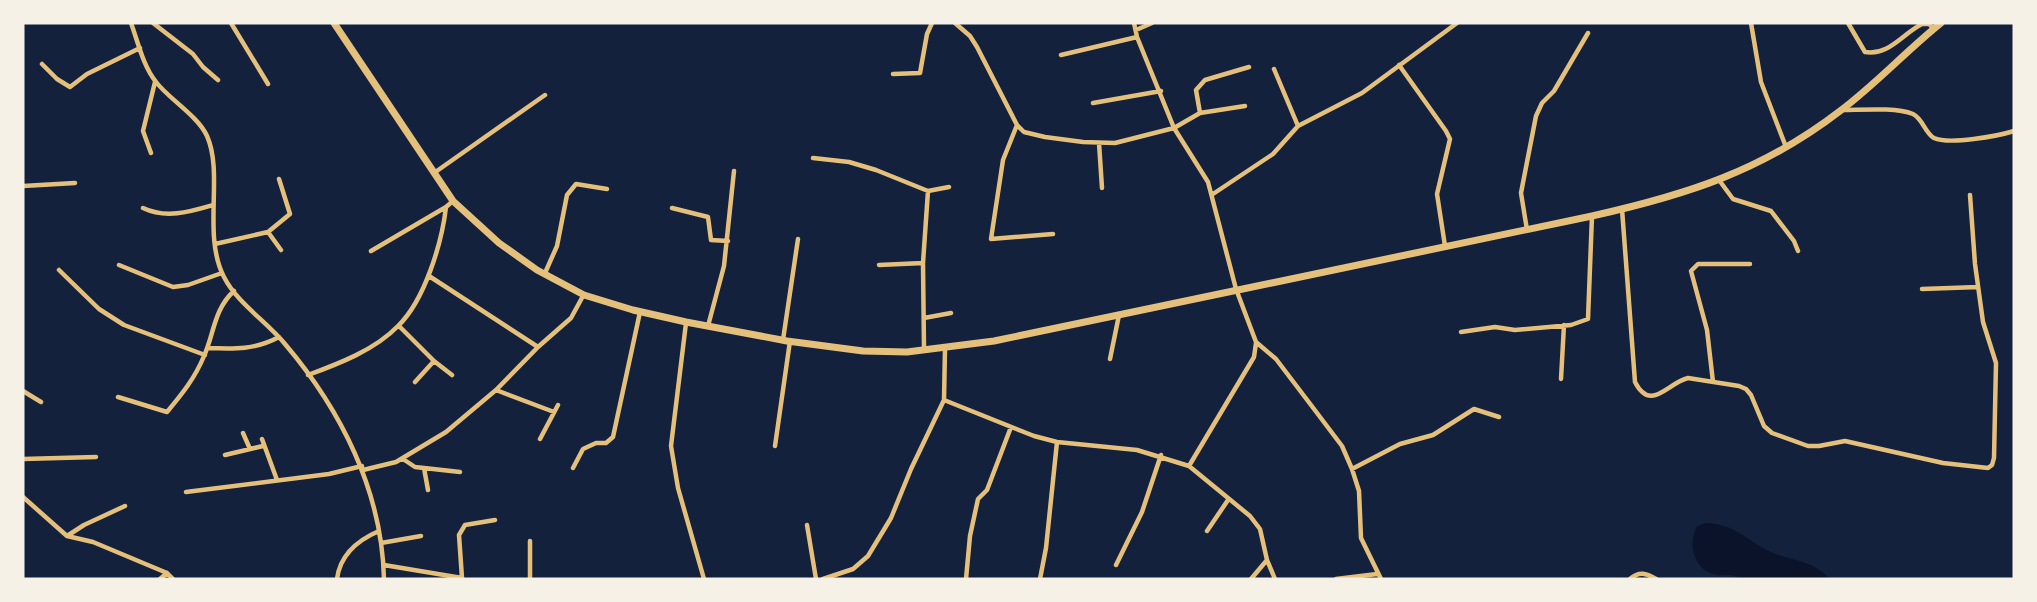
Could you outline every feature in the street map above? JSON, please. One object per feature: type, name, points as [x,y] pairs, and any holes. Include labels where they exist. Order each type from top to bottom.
[{"type":"main road","points":[[334,23],[453,201],[499,243],[537,270],[584,295],[640,312],[786,341],[863,351],[907,352],[994,341],[1527,230],[1668,197],[1749,168],[1786,148],[1842,110],[1941,23]]},
{"type":"street","points":[[131,23],[139,48],[155,81],[206,133],[213,154],[215,244],[222,273],[234,291],[279,337],[308,375],[338,419],[362,468],[382,543],[384,579]]},
{"type":"street","points":[[153,23],[193,54],[218,80]]},
{"type":"street","points":[[226,23],[232,24],[268,84]]},
{"type":"street","points":[[893,74],[920,73],[927,34],[932,23]]},
{"type":"street","points":[[955,23],[978,47],[1017,125],[1024,132],[1115,143],[1174,128],[1200,113],[1245,106]]},
{"type":"street","points":[[1135,23],[1137,37],[1174,128],[1213,194],[1236,289],[1256,342],[1254,357],[1189,466]]},
{"type":"street","points":[[1136,30],[1152,23]]},
{"type":"street","points":[[1213,194],[1273,154],[1298,126],[1362,93],[1457,23]]},
{"type":"street","points":[[1751,23],[1761,82],[1786,148]]},
{"type":"street","points":[[1848,23],[1865,52],[1872,53],[1885,51],[1922,24],[1929,24],[1934,29]]},
{"type":"street","points":[[1527,230],[1521,193],[1536,116],[1588,33]]},
{"type":"street","points":[[1060,55],[1137,37]]},
{"type":"street","points":[[42,64],[70,87],[87,74],[139,48]]},
{"type":"street","points":[[1399,65],[1450,139],[1437,194],[1445,246]]},
{"type":"street","points":[[1200,113],[1196,90],[1205,80],[1249,67]]},
{"type":"street","points":[[1274,69],[1298,126]]},
{"type":"street","points":[[150,153],[143,131],[155,81]]},
{"type":"street","points":[[1093,103],[1161,91]]},
{"type":"street","points":[[434,173],[545,95]]},
{"type":"street","points":[[1842,110],[1913,114],[1930,135],[1946,140],[1998,136],[2013,132]]},
{"type":"street","points":[[1017,125],[1003,160],[991,239],[1053,234]]},
{"type":"street","points":[[1099,143],[1102,188]]},
{"type":"street","points":[[813,158],[849,162],[928,191],[948,187]]},
{"type":"street","points":[[708,326],[724,266],[734,171]]},
{"type":"street","points":[[215,244],[268,232],[290,214],[279,179]]},
{"type":"street","points":[[1719,180],[1733,199],[1771,211],[1794,241],[1798,251]]},
{"type":"street","points":[[23,186],[75,183]]},
{"type":"street","points":[[545,274],[557,246],[567,195],[571,188],[576,184],[607,189]]},
{"type":"street","points":[[924,350],[923,263],[928,191]]},
{"type":"street","points":[[1622,209],[1634,382],[1638,388],[1651,397],[1688,378],[1739,386],[1751,395],[1764,426],[1772,433],[1808,446],[1845,441],[1943,464],[1988,468],[1994,458],[1996,363],[1983,322],[1970,195]]},
{"type":"street","points":[[371,251],[453,201]]},
{"type":"street","points":[[143,208],[154,213],[186,213],[213,205]]},
{"type":"street","points":[[308,375],[347,359],[399,326],[429,276],[443,232],[446,207]]},
{"type":"street","points":[[672,208],[708,217],[711,240],[728,241]]},
{"type":"street","points":[[1461,332],[1496,327],[1515,330],[1564,326],[1588,318],[1592,216]]},
{"type":"street","points":[[268,232],[281,250]]},
{"type":"street","points":[[775,446],[798,239]]},
{"type":"street","points":[[878,265],[923,263]]},
{"type":"street","points":[[1713,382],[1707,330],[1691,271],[1698,264],[1750,264]]},
{"type":"street","points":[[119,265],[173,287],[188,285],[222,273]]},
{"type":"street","points":[[59,270],[99,309],[124,325],[205,355]]},
{"type":"street","points":[[429,276],[538,347]]},
{"type":"street","points":[[1922,289],[1978,287]]},
{"type":"street","points":[[118,397],[167,412],[189,386],[205,355],[220,309],[225,299],[234,291]]},
{"type":"street","points":[[186,492],[329,474],[403,459],[446,432],[496,390],[571,318],[584,295]]},
{"type":"street","points":[[573,468],[583,449],[597,443],[606,443],[613,437],[640,312]]},
{"type":"street","points":[[924,318],[951,313]]},
{"type":"street","points":[[1110,359],[1119,315]]},
{"type":"street","points":[[686,322],[671,446],[678,488],[704,579]]},
{"type":"street","points":[[399,326],[452,376]]},
{"type":"street","points":[[1560,379],[1564,326]]},
{"type":"street","points":[[207,348],[249,349],[279,337]]},
{"type":"street","points":[[1256,342],[1276,359],[1342,446],[1352,469],[1359,491],[1361,538],[1379,577],[1336,579]]},
{"type":"street","points":[[823,579],[853,569],[868,556],[891,518],[944,400],[945,349]]},
{"type":"street","points":[[415,382],[434,361]]},
{"type":"street","points":[[496,390],[554,412]]},
{"type":"street","points":[[23,391],[40,402]]},
{"type":"street","points":[[944,400],[1057,442],[1118,447],[1161,455],[1189,466],[1250,516],[1261,529],[1267,560],[1275,579]]},
{"type":"street","points":[[540,439],[558,405]]},
{"type":"street","points":[[1352,469],[1400,444],[1433,435],[1474,410],[1499,417]]},
{"type":"street","points":[[966,579],[970,536],[978,499],[988,490],[1011,427]]},
{"type":"street","points":[[243,433],[250,449]]},
{"type":"street","points":[[262,439],[277,480]]},
{"type":"street","points":[[1040,579],[1046,548],[1057,442]]},
{"type":"street","points":[[225,455],[263,446]]},
{"type":"street","points":[[1116,565],[1142,512],[1161,455]]},
{"type":"street","points":[[23,459],[96,457]]},
{"type":"street","points":[[403,459],[415,467],[460,472]]},
{"type":"street","points":[[424,468],[428,490]]},
{"type":"street","points":[[23,497],[67,537],[93,542],[167,573],[173,579]]},
{"type":"street","points":[[1207,531],[1228,500]]},
{"type":"street","points":[[67,537],[84,525],[125,506]]},
{"type":"street","points":[[384,565],[462,578],[459,535],[465,524],[495,520]]},
{"type":"street","points":[[807,525],[816,579]]},
{"type":"street","points":[[337,579],[344,558],[358,543],[379,531]]},
{"type":"street","points":[[382,543],[421,536]]},
{"type":"street","points":[[530,541],[530,579]]},
{"type":"street","points":[[1251,579],[1267,560]]},
{"type":"street","points":[[160,579],[167,573]]},
{"type":"street","points":[[1630,579],[1646,573],[1656,579]]},
{"type":"water","points":[[1706,523],[1727,527],[1767,550],[1812,565],[1830,579],[1739,579],[1732,575],[1710,573],[1698,563],[1693,549],[1697,526]]}]
